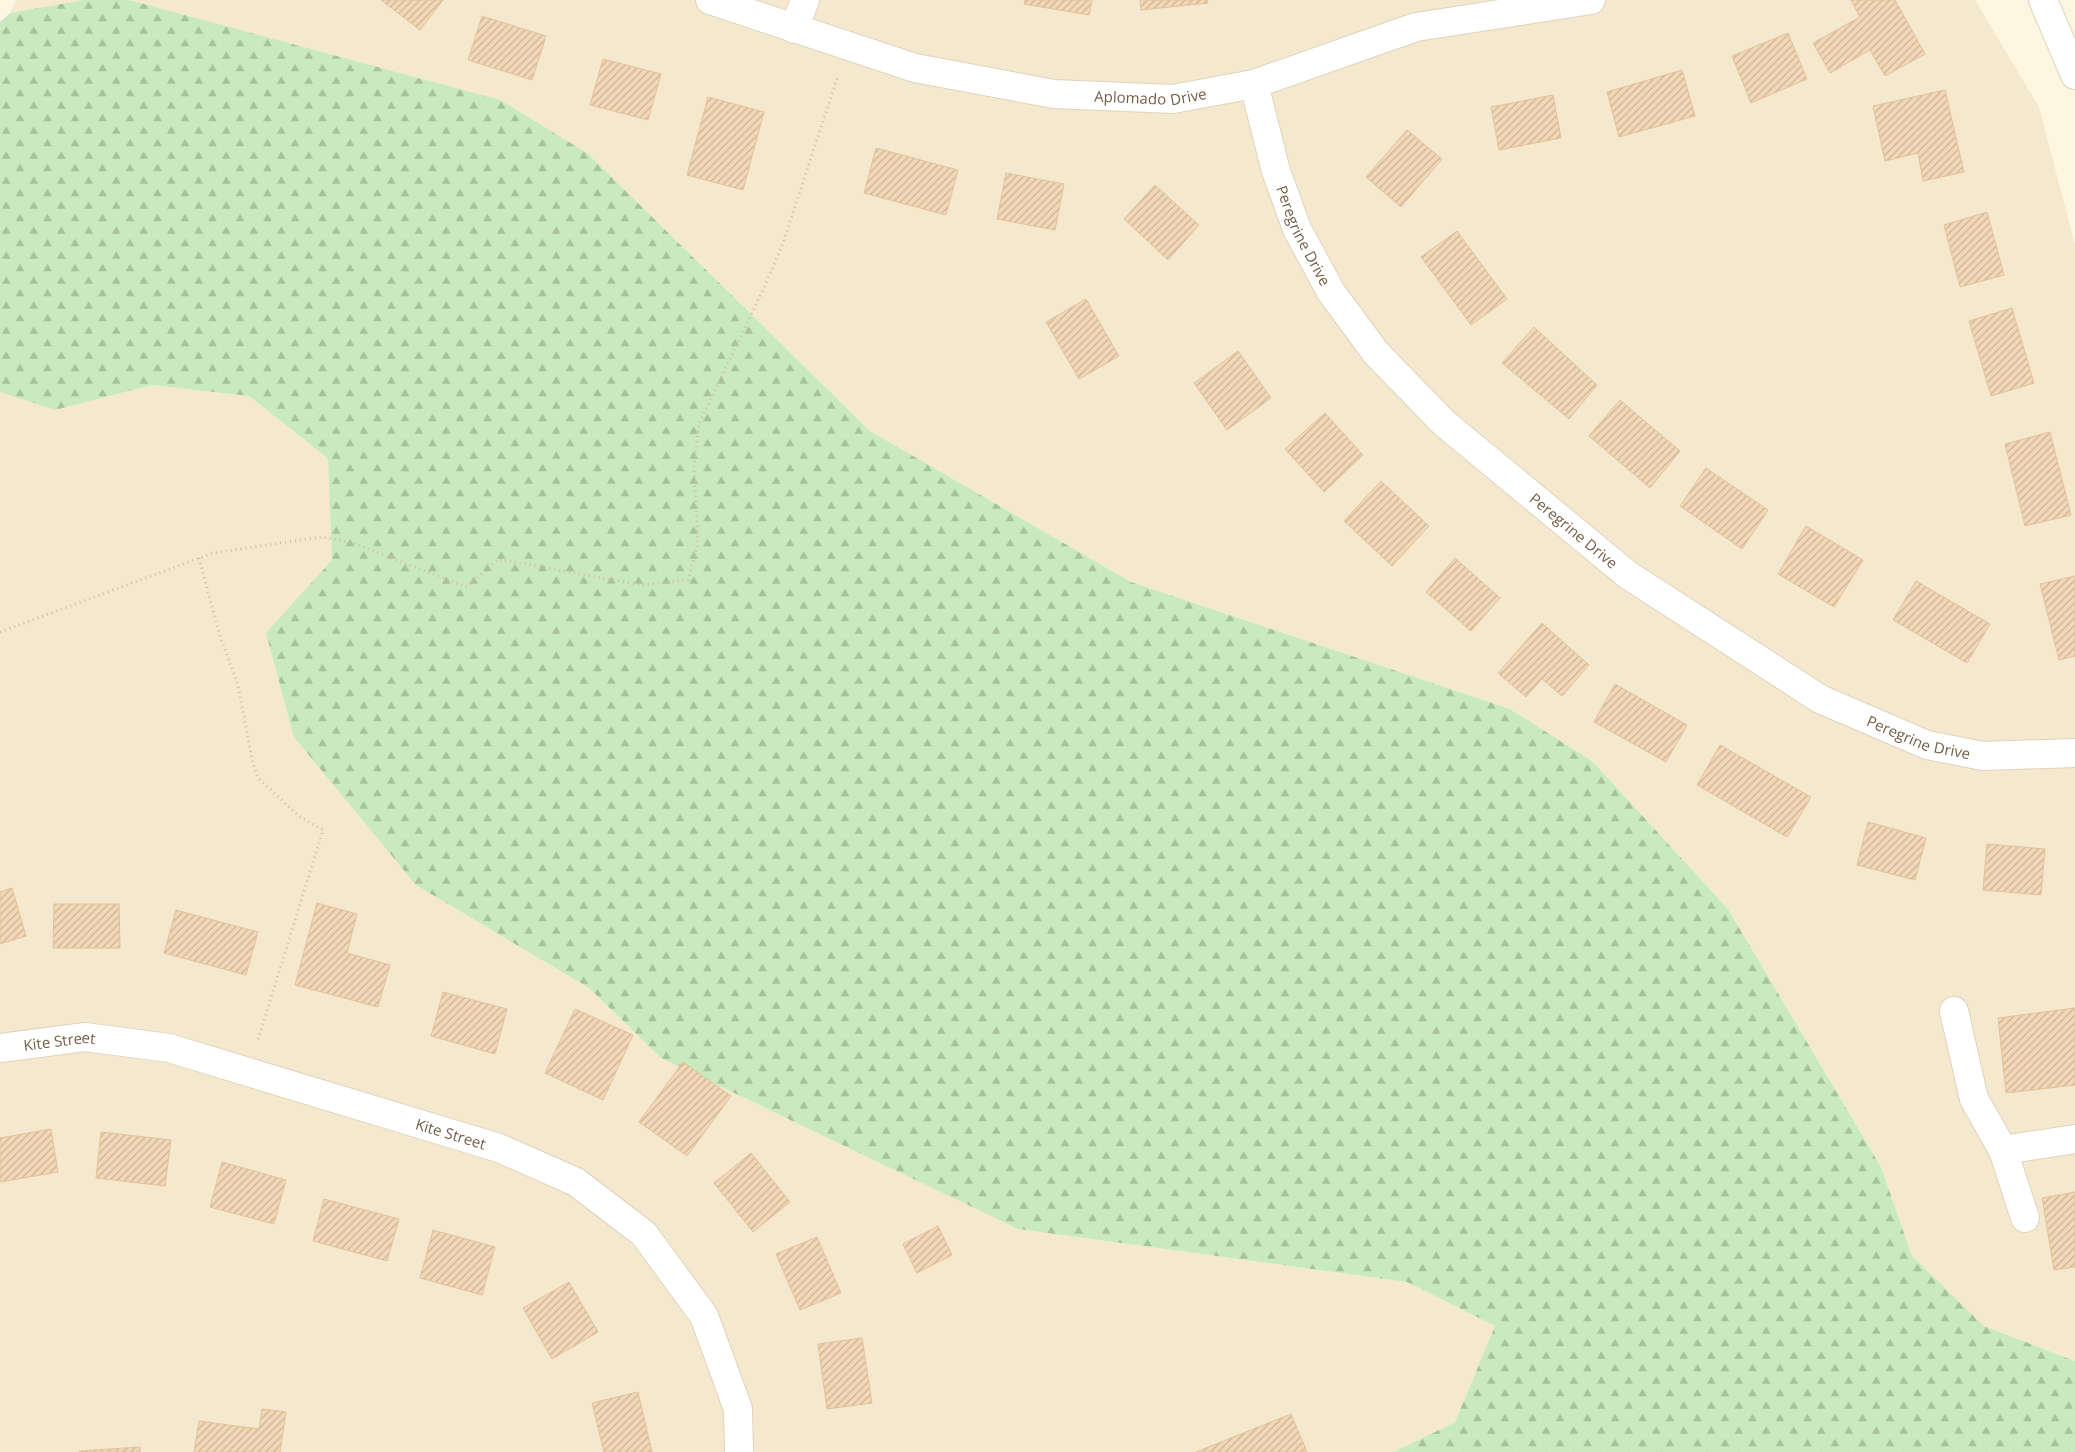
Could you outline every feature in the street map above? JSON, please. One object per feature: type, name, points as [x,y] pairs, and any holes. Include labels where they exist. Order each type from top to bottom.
[{"type":"street","name":"Aplomado Drive","points":[[710,0],[915,68],[1054,94],[1173,99],[1254,84],[1416,27],[1591,0]]},
{"type":"street","points":[[794,29],[805,0]]},
{"type":"street","points":[[2043,0],[2075,75]]},
{"type":"street","name":"Peregrine Drive","points":[[1254,84],[1276,171],[1297,229],[1332,292],[1376,352],[1444,423],[1628,574],[1820,698],[1927,745],[1983,756],[2075,753]]},
{"type":"street","points":[[1954,1011],[1974,1099],[2003,1150],[2025,1218]]},
{"type":"street","name":"Kite Street","points":[[0,1048],[85,1036],[169,1048],[499,1148],[576,1182],[644,1234],[704,1316],[738,1409],[739,1452]]},
{"type":"street","points":[[2003,1150],[2075,1138]]},
{"type":"path","points":[[0,632],[213,553],[321,537],[350,542],[467,587],[498,559],[641,585],[688,580],[698,543],[694,465],[699,424],[782,246],[849,46]]},
{"type":"path","points":[[199,558],[220,636],[238,685],[253,764],[258,778],[299,816],[323,830],[249,1072]]},
{"type":"shaded area","points":[[16,0],[84,0],[10,13]]},
{"type":"shaded area","points":[[129,0],[1975,0],[2039,107],[2075,245],[2075,1361],[1984,1326],[1912,1256],[1881,1167],[1728,909],[1592,761],[1510,709],[1131,582],[870,431],[587,153]]},
{"type":"shaded area","points":[[152,385],[249,396],[329,458],[332,560],[267,634],[416,885],[589,988],[661,1058],[1018,1229],[1407,1282],[1495,1326],[1455,1422],[1394,1452],[0,1452],[0,392],[55,410]]},
{"type":"green space","points":[[84,0],[129,0],[500,100],[587,153],[870,431],[1131,582],[1510,709],[1592,761],[1728,909],[1881,1167],[1912,1256],[1984,1326],[2075,1361],[2075,1452],[1394,1452],[1455,1422],[1495,1326],[1407,1282],[1018,1229],[661,1058],[589,988],[416,885],[294,737],[266,633],[332,560],[328,458],[249,396],[152,385],[55,410],[0,392],[0,22],[10,13]]},
{"type":"building","points":[[381,0],[443,0],[420,30]]},
{"type":"building","points":[[1025,0],[1092,0],[1089,15],[1024,4]]},
{"type":"building","points":[[1140,0],[1207,0],[1208,3],[1141,10]]},
{"type":"building","points":[[1851,0],[1895,0],[1925,54],[1885,76],[1870,50],[1830,73],[1813,43],[1860,17]]},
{"type":"building","points":[[482,16],[546,36],[532,80],[468,60]]},
{"type":"building","points":[[1788,33],[1807,79],[1751,103],[1732,56]]},
{"type":"building","points":[[603,59],[661,74],[648,120],[590,105]]},
{"type":"building","points":[[1682,70],[1695,116],[1619,137],[1607,92]]},
{"type":"building","points":[[1945,90],[1964,172],[1923,181],[1918,153],[1885,161],[1873,106]]},
{"type":"building","points":[[1553,95],[1561,138],[1499,150],[1491,107]]},
{"type":"building","points":[[708,97],[764,112],[743,190],[687,175]]},
{"type":"building","points":[[1407,130],[1442,159],[1401,207],[1366,177]]},
{"type":"building","points":[[876,148],[958,170],[946,215],[864,193]]},
{"type":"building","points":[[1006,173],[1064,184],[1055,230],[997,219]]},
{"type":"building","points":[[1155,185],[1199,225],[1168,260],[1124,219]]},
{"type":"building","points":[[1987,212],[2004,275],[1960,287],[1944,225]]},
{"type":"building","points":[[1457,231],[1507,299],[1471,325],[1421,257]]},
{"type":"building","points":[[1086,299],[1119,356],[1079,379],[1046,322]]},
{"type":"building","points":[[2012,308],[2034,383],[1991,396],[1969,321]]},
{"type":"building","points":[[1534,327],[1597,385],[1569,419],[1502,363]]},
{"type":"building","points":[[1238,351],[1271,398],[1227,430],[1194,383]]},
{"type":"building","points":[[1620,400],[1680,451],[1650,488],[1589,436]]},
{"type":"building","points":[[1325,413],[1363,455],[1324,492],[1285,449]]},
{"type":"building","points":[[2050,432],[2071,515],[2025,526],[2005,444]]},
{"type":"building","points":[[1706,468],[1768,510],[1742,549],[1680,506]]},
{"type":"building","points":[[1381,481],[1429,526],[1392,566],[1344,521]]},
{"type":"building","points":[[1806,526],[1863,560],[1834,607],[1778,574]]},
{"type":"building","points":[[1455,558],[1500,598],[1471,631],[1426,592]]},
{"type":"building","points":[[2075,576],[2075,656],[2059,660],[2040,584]]},
{"type":"building","points":[[1916,581],[1990,624],[1967,663],[1893,620]]},
{"type":"building","points":[[1542,623],[1589,665],[1562,696],[1542,679],[1526,697],[1498,673]]},
{"type":"building","points":[[1615,684],[1687,725],[1666,762],[1594,722]]},
{"type":"building","points":[[1720,745],[1811,797],[1787,837],[1697,785]]},
{"type":"building","points":[[1868,822],[1926,838],[1915,880],[1857,865]]},
{"type":"building","points":[[1987,844],[2045,849],[2041,895],[1983,890]]},
{"type":"building","points":[[12,888],[26,936],[0,944],[0,892]]},
{"type":"building","points":[[317,903],[357,914],[347,953],[390,965],[378,1007],[295,985]]},
{"type":"building","points":[[54,904],[119,904],[120,948],[53,948]]},
{"type":"building","points":[[176,910],[258,932],[246,975],[164,953]]},
{"type":"building","points":[[443,992],[507,1009],[495,1054],[431,1036]]},
{"type":"building","points":[[2075,1008],[2075,1085],[2006,1093],[1998,1018]]},
{"type":"building","points":[[575,1009],[633,1035],[603,1100],[545,1073]]},
{"type":"building","points":[[683,1062],[731,1096],[687,1156],[639,1122]]},
{"type":"building","points":[[51,1129],[58,1172],[0,1182],[0,1138]]},
{"type":"building","points":[[101,1132],[171,1140],[165,1186],[96,1178]]},
{"type":"building","points":[[751,1153],[790,1202],[753,1232],[714,1183]]},
{"type":"building","points":[[222,1162],[286,1180],[274,1224],[210,1207]]},
{"type":"building","points":[[2075,1192],[2075,1267],[2054,1270],[2042,1198]]},
{"type":"building","points":[[324,1199],[399,1219],[387,1261],[313,1241]]},
{"type":"building","points":[[938,1226],[952,1255],[917,1273],[903,1244]]},
{"type":"building","points":[[433,1230],[495,1247],[482,1295],[420,1278]]},
{"type":"building","points":[[817,1237],[841,1293],[800,1310],[776,1254]]},
{"type":"building","points":[[569,1282],[598,1332],[552,1359],[523,1308]]},
{"type":"building","points":[[862,1338],[872,1403],[827,1409],[818,1344]]},
{"type":"building","points":[[638,1392],[652,1452],[604,1452],[592,1403]]},
{"type":"building","points":[[262,1409],[286,1412],[280,1452],[194,1452],[199,1421],[259,1429]]},
{"type":"building","points":[[1291,1414],[1307,1452],[1196,1452]]},
{"type":"building","points":[[140,1447],[140,1452],[79,1452],[79,1451]]}]
